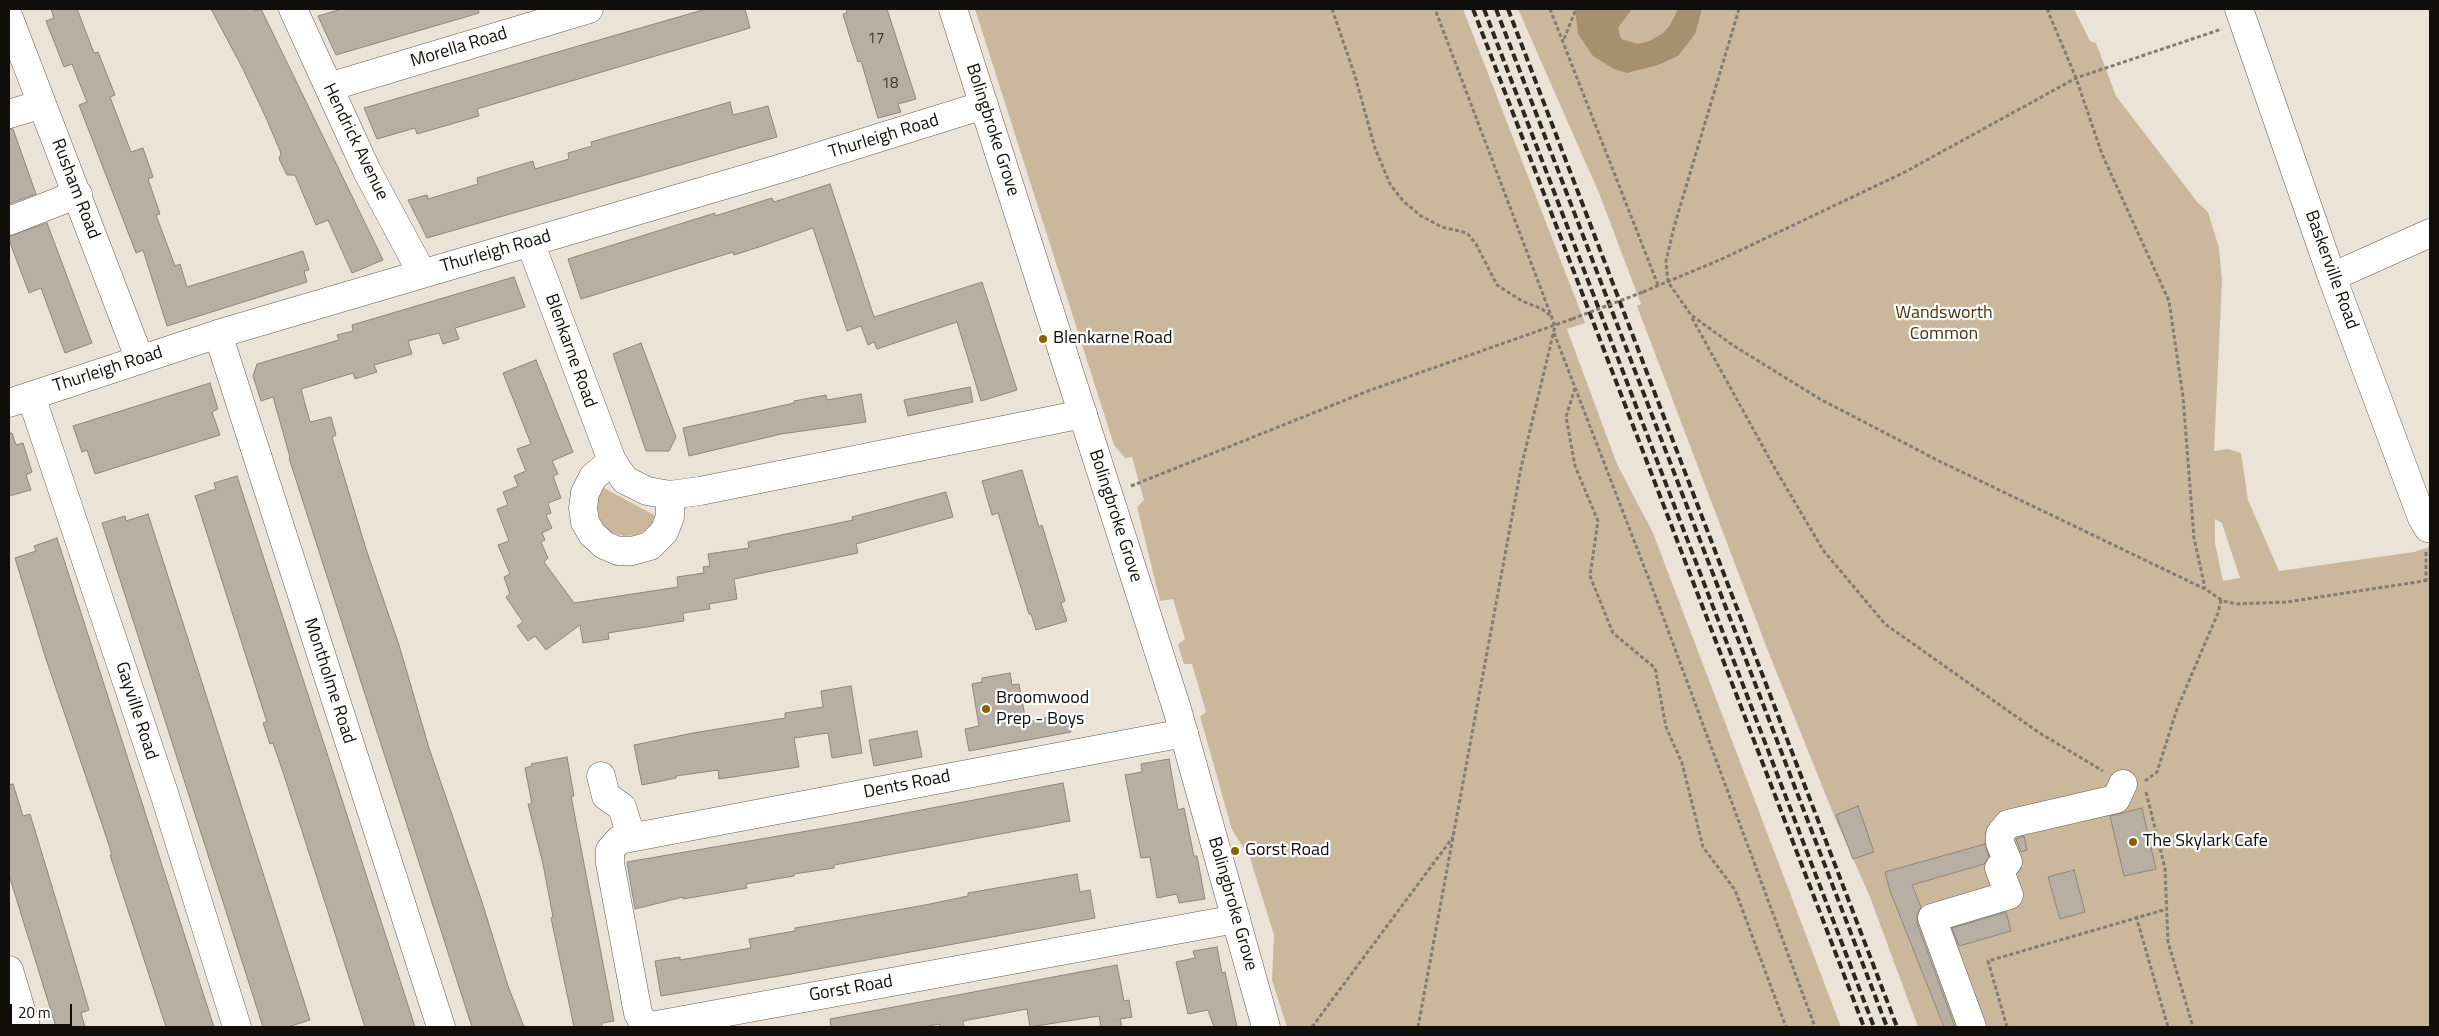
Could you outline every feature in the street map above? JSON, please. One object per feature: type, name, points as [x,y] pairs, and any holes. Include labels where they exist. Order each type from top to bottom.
[{"type":"street","name":"Hendrick Avenue","points":[[293,9],[367,171],[416,262],[420,274]]},
{"type":"street","name":"Morella Road","points":[[329,87],[589,9]]},
{"type":"street","name":"Bolingbroke Grove","points":[[953,9],[1184,733],[1266,1027]]},
{"type":"street","name":"Baskerville Road","points":[[2241,15],[2332,277],[2428,536]]},
{"type":"street","name":"Rusham Road","points":[[9,18],[140,360]]},
{"type":"street","points":[[9,114],[42,104]]},
{"type":"street","name":"Thurleigh Road","points":[[20,399],[218,334],[782,168],[984,106]]},
{"type":"street","points":[[9,221],[78,194]]},
{"type":"street","points":[[2332,277],[2430,233]]},
{"type":"street","name":"Blenkarne Road","points":[[530,242],[612,461],[626,480],[647,491],[670,495],[1083,414]]},
{"type":"street","name":"Montholme Road","points":[[218,334],[441,1027]]},
{"type":"street","name":"Gayville Road","points":[[20,399],[164,793],[237,1027]]},
{"type":"street","points":[[612,461],[593,477],[586,493],[583,508],[584,522],[592,534],[604,545],[618,551],[632,551],[650,546],[664,532],[670,517],[670,495]]},
{"type":"street","name":"Dents Road","points":[[631,836],[1184,733]]},
{"type":"street","points":[[601,776],[606,796],[622,806],[631,836]]},
{"type":"street","points":[[1972,1027],[1932,918],[2009,895],[1999,868],[2008,862],[2000,843],[2000,834],[2008,824],[2116,799],[2134,783]]},
{"type":"street","name":"Gorst Road","points":[[631,836],[619,840],[610,850],[610,863],[638,1012],[643,1022],[651,1026],[1236,919]]},
{"type":"street","points":[[9,970],[26,1027]]},
{"type":"path","points":[[1332,9],[1355,76],[1375,148],[1390,184],[1403,201],[1421,216],[1442,227],[1467,233],[1476,244],[1497,285],[1522,301],[1542,309],[1552,317]]},
{"type":"path","points":[[1418,1027],[1520,468],[1554,333],[1552,317],[1435,9]]},
{"type":"path","points":[[1550,9],[1564,40],[1658,285]]},
{"type":"path","points":[[1564,40],[1576,9]]},
{"type":"path","points":[[1739,9],[1674,227],[1666,261],[1668,282],[1691,315],[1773,465],[1823,550],[1885,624],[2038,732],[2134,783],[2166,868],[2168,942],[2193,1027]]},
{"type":"path","points":[[2047,9],[2076,78],[2102,154],[2169,301],[2183,398],[2194,538],[2205,589]]},
{"type":"path","points":[[1125,488],[1368,391],[1554,326],[1668,282],[1722,259],[1905,172],[2076,78],[2241,15]]},
{"type":"path","points":[[1691,315],[1734,346],[1829,403],[1939,462],[2205,589],[2221,600],[2237,604],[2287,602],[2428,581],[2428,536]]},
{"type":"path","points":[[1554,333],[1655,595],[1815,1027]]},
{"type":"path","points":[[1575,388],[1566,417],[1576,466],[1598,521],[1590,576],[1613,633],[1656,668],[1666,727],[1682,763],[1703,847],[1735,890],[1786,1027]]},
{"type":"path","points":[[2134,783],[2157,772],[2177,709],[2218,613],[2221,600]]},
{"type":"path","points":[[1312,1027],[1454,835]]},
{"type":"path","points":[[2007,1027],[1988,961],[2136,916],[2167,909]]},
{"type":"path","points":[[2136,916],[2168,1027]]},
{"type":"green space","points":[[975,9],[1463,9],[1585,323],[1567,329],[1617,464],[1653,533],[1841,1027],[1287,1027],[1272,980],[1274,935],[1250,858],[1232,830],[1200,716],[1206,712],[1192,664],[1184,664],[1178,644],[1185,639],[1173,599],[1160,601],[1137,507],[1144,500],[1132,457],[1125,458],[1114,445]]},
{"type":"green space","name":"Wandsworth Common","points":[[1518,9],[2074,9],[2090,41],[2096,43],[2116,96],[2198,203],[2208,212],[2219,248],[2222,281],[2214,451],[2228,449],[2241,453],[2248,500],[2279,571],[2414,552],[2430,547],[2430,1027],[1918,1027],[1870,897],[1835,818],[1768,651],[1637,306],[1641,304],[1599,193]],"holes":[[[2215,519],[2222,523],[2240,578],[2223,581],[2215,543]]]},
{"type":"green space","points":[[604,488],[654,515],[655,522],[650,528],[637,535],[624,536],[612,533],[603,525],[596,513],[598,489]]},
{"type":"shaded area","points":[[1575,9],[1632,9],[1618,28],[1621,39],[1638,44],[1650,41],[1663,33],[1670,25],[1678,9],[1702,9],[1695,34],[1678,56],[1658,65],[1627,73],[1614,69],[1593,56],[1578,34]]},
{"type":"building","points":[[51,9],[77,9],[94,53],[98,52],[115,95],[110,97],[131,152],[143,148],[153,177],[148,179],[160,214],[156,215],[175,266],[180,264],[187,287],[303,251],[309,270],[304,271],[307,282],[167,326],[143,250],[136,253],[79,105],[87,102],[72,64],[64,67],[46,21],[54,18]]},
{"type":"building","points":[[211,9],[254,9],[255,11],[261,9],[383,260],[352,273],[328,220],[316,225],[295,175],[287,175],[279,159],[281,153],[267,120],[243,69]]},
{"type":"building","points":[[342,9],[478,9],[479,13],[336,55],[318,16]]},
{"type":"building","points":[[706,9],[745,9],[750,28],[477,109],[479,116],[417,134],[415,128],[377,139],[364,108]]},
{"type":"building","points":[[846,9],[887,9],[916,99],[898,104],[901,112],[878,118],[861,61],[858,62],[843,14],[847,13]]},
{"type":"building","points":[[730,102],[733,115],[768,106],[777,137],[427,238],[408,200],[427,195],[428,199],[478,184],[477,178],[533,161],[535,169],[569,159],[568,153],[592,146],[591,142]]},
{"type":"building","points":[[9,129],[13,129],[36,194],[9,204]]},
{"type":"building","points":[[830,184],[874,317],[982,282],[1017,390],[981,401],[957,322],[877,349],[874,342],[868,345],[861,326],[847,331],[813,228],[734,255],[733,252],[581,299],[568,259],[715,213],[715,216],[772,198],[774,202]]},
{"type":"building","points":[[47,223],[92,343],[65,353],[41,288],[29,293],[9,240],[9,236]]},
{"type":"building","points":[[514,277],[525,307],[455,328],[459,339],[443,344],[439,333],[408,341],[412,354],[374,365],[377,372],[355,379],[353,373],[301,389],[310,422],[331,417],[336,435],[332,437],[366,549],[399,645],[429,748],[481,899],[508,986],[524,1027],[472,1027],[289,458],[273,397],[261,401],[253,376],[257,364],[339,340],[337,335],[353,331],[352,325]]},
{"type":"building","points":[[641,343],[676,437],[669,451],[646,451],[613,354]]},
{"type":"building","points":[[536,360],[573,452],[552,461],[558,474],[553,476],[561,498],[548,503],[551,513],[546,515],[552,528],[542,533],[545,540],[541,542],[548,558],[544,562],[574,603],[678,587],[677,577],[704,573],[703,567],[710,566],[708,554],[749,548],[748,542],[853,520],[852,517],[946,492],[953,517],[856,544],[858,553],[734,579],[737,599],[709,604],[710,609],[683,613],[684,621],[608,633],[609,639],[583,643],[580,625],[546,650],[535,636],[528,641],[517,626],[523,622],[506,597],[510,594],[504,577],[510,574],[498,545],[509,541],[497,509],[508,505],[503,492],[518,486],[514,476],[526,471],[517,449],[531,444],[503,373]]},
{"type":"building","points":[[210,383],[218,409],[212,412],[220,435],[95,474],[87,450],[82,452],[73,426]]},
{"type":"building","points":[[970,387],[973,402],[908,416],[904,400]]},
{"type":"building","points":[[861,394],[866,422],[781,434],[689,456],[683,428],[794,403],[794,401],[826,395],[827,400]]},
{"type":"building","points":[[9,433],[12,433],[16,445],[23,443],[32,472],[26,475],[31,490],[9,496]]},
{"type":"building","points":[[1022,470],[1039,527],[1042,525],[1065,601],[1061,603],[1067,621],[1036,630],[1031,614],[1029,614],[998,513],[992,515],[982,481]]},
{"type":"building","points":[[237,476],[415,1027],[365,1027],[284,775],[273,743],[270,744],[263,723],[267,722],[195,496],[216,489],[214,483]]},
{"type":"building","points":[[148,514],[310,1020],[288,1027],[263,1027],[102,523],[125,516],[126,521]]},
{"type":"building","points":[[57,538],[214,1027],[166,1027],[110,855],[112,855],[105,833],[45,656],[15,558],[36,551],[34,546]]},
{"type":"building","points":[[1010,673],[1012,685],[1019,684],[1026,722],[1068,713],[1071,732],[969,751],[965,729],[979,726],[972,684],[982,682],[982,678]]},
{"type":"building","points":[[851,686],[862,753],[832,758],[828,733],[794,738],[799,767],[719,779],[718,770],[676,776],[676,778],[642,785],[634,745],[785,718],[785,713],[823,707],[821,691]]},
{"type":"building","points":[[917,731],[922,757],[874,766],[869,740]]},
{"type":"building","points":[[567,757],[574,796],[571,796],[614,1021],[602,1023],[602,1027],[574,1027],[551,918],[553,917],[543,864],[528,804],[532,804],[525,768],[532,766],[531,764]]},
{"type":"building","points":[[1169,759],[1178,810],[1184,808],[1194,856],[1197,856],[1205,899],[1179,903],[1177,894],[1157,898],[1150,857],[1141,858],[1125,775],[1142,772],[1141,764]]},
{"type":"building","points":[[1063,783],[1070,821],[834,865],[834,868],[746,884],[747,888],[683,899],[683,897],[635,909],[627,862],[848,824]]},
{"type":"building","points":[[13,784],[23,816],[30,814],[89,1010],[81,1013],[85,1027],[56,1027],[9,875],[9,785]]},
{"type":"building","points":[[1858,806],[1874,852],[1853,859],[1836,815]]},
{"type":"building","name":"The Skylark Cafe","points":[[2142,808],[2156,869],[2124,876],[2110,816]]},
{"type":"building","points":[[2024,836],[2027,850],[2021,852],[2016,839]]},
{"type":"building","points":[[1985,844],[1989,857],[1984,864],[1912,885],[1921,907],[1917,915],[1917,923],[1955,1027],[1944,1027],[1890,891],[1885,872]]},
{"type":"building","points":[[2074,870],[2085,912],[2060,919],[2048,877]]},
{"type":"building","points":[[1077,874],[1080,892],[1090,890],[1095,918],[661,996],[655,961],[680,957],[680,960],[751,948],[749,939],[795,931],[795,928],[925,905],[968,896],[968,893]]},
{"type":"building","points":[[2006,912],[2011,931],[1959,946],[1952,928]]},
{"type":"building","points":[[1217,947],[1222,973],[1225,972],[1237,1027],[1214,1027],[1208,1010],[1188,1014],[1176,962],[1195,958],[1193,951]]},
{"type":"building","points":[[1117,965],[1124,1001],[1129,1000],[1132,1017],[1120,1019],[1122,1027],[1101,1027],[1099,1016],[1030,1027],[1027,1009],[963,1021],[964,1027],[940,1027],[939,1024],[924,1027],[831,1027],[830,1019]]},
{"type":"railway","points":[[1473,9],[1864,1027]]},
{"type":"railway","points":[[1484,9],[1874,1027]]},
{"type":"railway","points":[[1496,9],[1887,1027]]},
{"type":"railway","points":[[1508,9],[1897,1027]]},
{"type":"place","name":"Blenkarne Road","points":[[1043,339]]},
{"type":"place","name":"Broomwood Prep - Boys","points":[[986,709]]},
{"type":"place","name":"The Skylark Cafe","points":[[2133,842]]},
{"type":"place","name":"Gorst Road","points":[[1235,851]]}]
